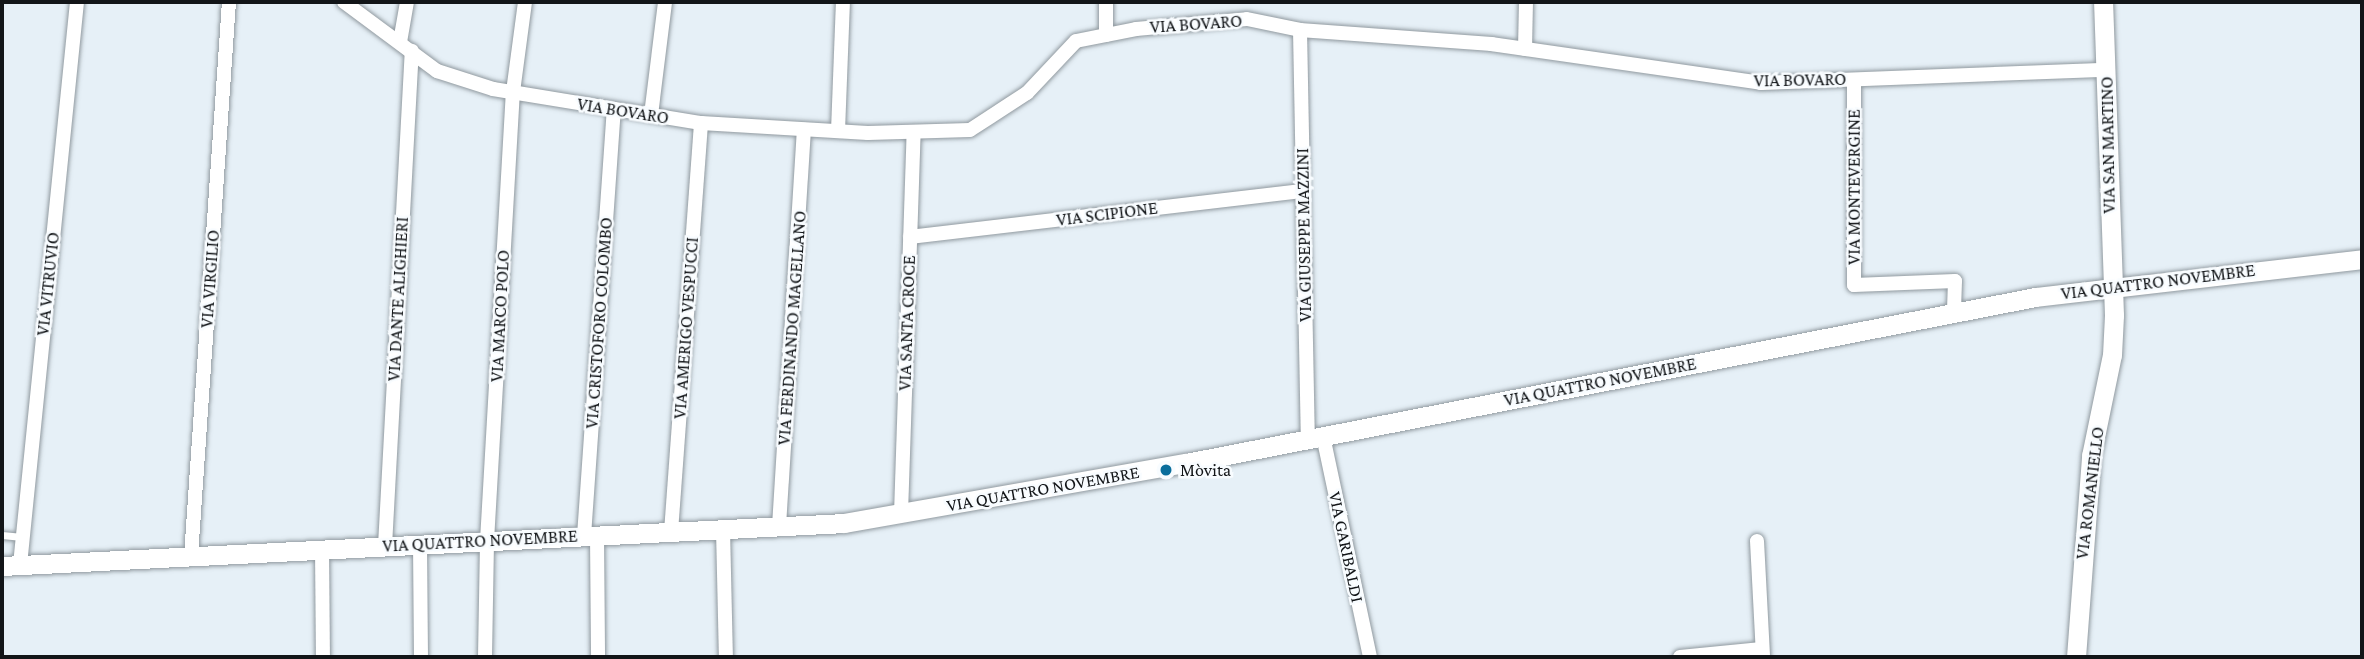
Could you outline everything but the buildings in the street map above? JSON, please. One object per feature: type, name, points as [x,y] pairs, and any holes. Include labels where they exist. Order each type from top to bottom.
[{"type":"street","name":"VIA VITRUVIO","points":[[11,566],[22,537],[77,2]]},
{"type":"street","name":"VIA VIRGILIO","points":[[191,556],[229,2]]},
{"type":"street","name":"VIA BOVARO","points":[[344,2],[437,71],[513,92],[701,124],[804,130],[970,130],[1027,93],[1076,41],[1106,35],[1247,19],[1300,30],[1525,49],[1760,83],[2107,70]]},
{"type":"street","points":[[400,42],[407,2]]},
{"type":"street","name":"VIA MARCO POLO","points":[[485,657],[487,541],[513,92],[525,2]]},
{"type":"street","points":[[651,115],[665,2]]},
{"type":"street","points":[[838,131],[843,2]]},
{"type":"street","points":[[1106,2],[1106,35]]},
{"type":"street","points":[[1525,49],[1526,2]]},
{"type":"street","name":"VIA SAN MARTINO","points":[[2103,2],[2107,70],[2105,164],[2111,288]]},
{"type":"street","name":"VIA GIUSEPPE MAZZINI","points":[[1300,30],[1303,191],[1315,438]]},
{"type":"street","name":"VIA DANTE ALIGHIERI","points":[[385,546],[412,51]]},
{"type":"street","name":"VIA MONTEVERGINE","points":[[1854,80],[1854,285],[1955,281],[1954,315]]},
{"type":"street","name":"VIA CRISTOFORO COLOMBO","points":[[598,657],[591,536],[614,109]]},
{"type":"street","name":"VIA AMERIGO VESPUCCI","points":[[671,532],[701,124]]},
{"type":"street","name":"VIA FERDINANDO MAGELLANO","points":[[779,526],[804,130]]},
{"type":"street","name":"VIA SANTA CROCE","points":[[901,514],[914,132]]},
{"type":"street","name":"VIA SCIPIONE","points":[[910,237],[1303,191]]},
{"type":"street","name":"VIA QUATTRO NOVEMBRE","points":[[11,566],[779,526],[901,514],[1315,438],[1954,315],[2111,288],[2362,259]]},
{"type":"street","name":"VIA ROMANIELLO","points":[[2076,657],[2091,456],[2112,355],[2111,288]]},
{"type":"street","name":"VIA GARIBALDI","points":[[1315,438],[1370,657]]},
{"type":"street","points":[[723,529],[726,657]]},
{"type":"street","points":[[1680,657],[1762,653],[1757,541]]},
{"type":"street","points":[[420,544],[421,657]]},
{"type":"street","points":[[322,549],[323,657]]},
{"type":"lane","points":[[2,534],[22,537]]},
{"type":"place","name":"Mòvita","points":[[1166,470]]}]
